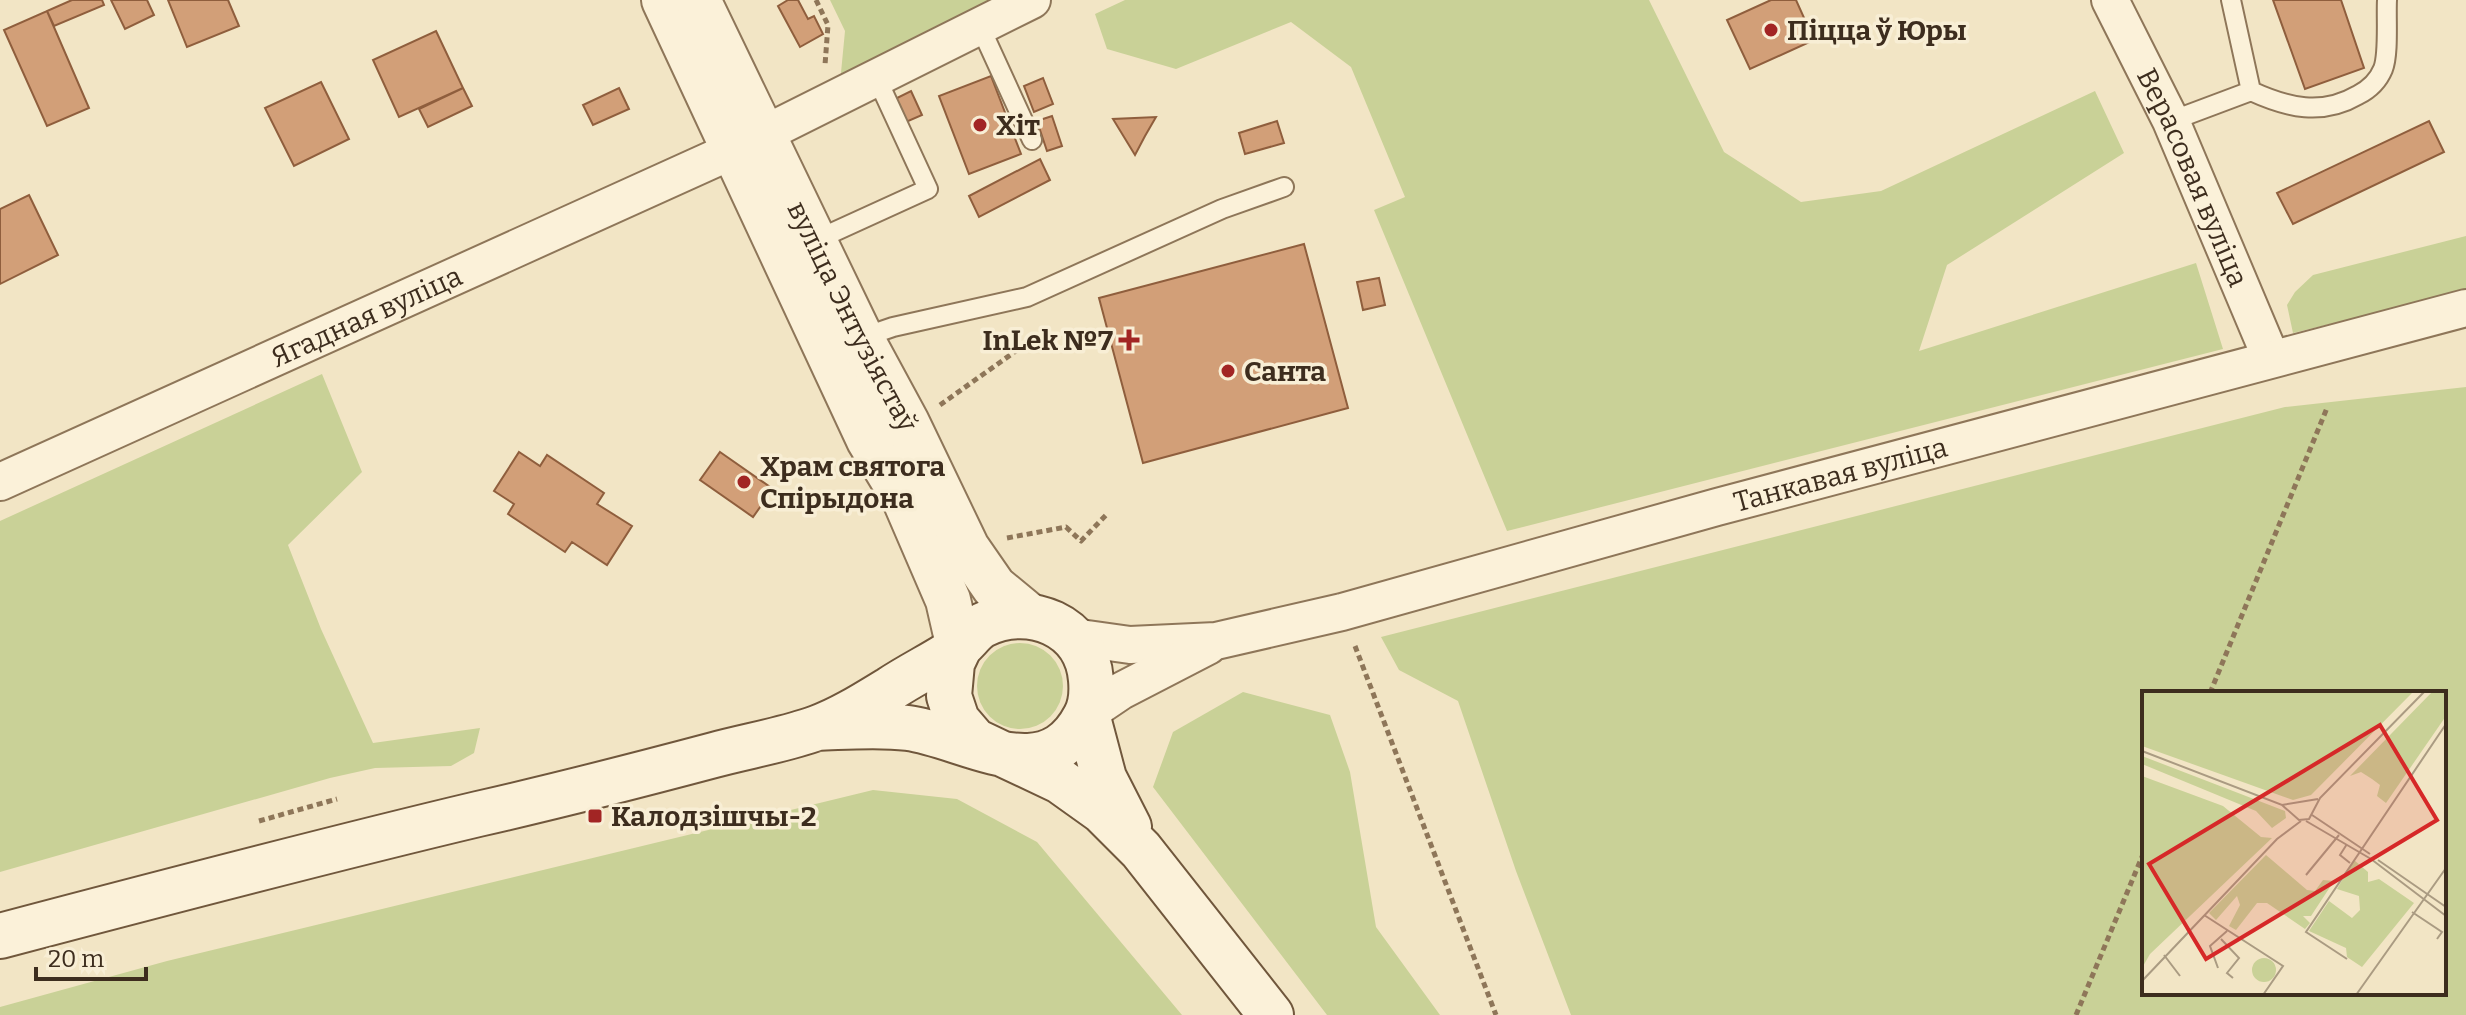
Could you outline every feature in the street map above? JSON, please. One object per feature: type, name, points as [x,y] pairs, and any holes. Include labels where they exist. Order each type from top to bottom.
[{"type":"main road","name":"вуліца Энтузіястаў","points":[[664,0],[748,143],[814,241],[869,440],[927,603],[930,627],[925,647],[889,689]]},
{"type":"main road","name":"вуліца Энтузіястаў","points":[[698,0],[748,143],[844,345],[907,423],[967,548],[994,587],[1028,615]]},
{"type":"main road","name":"вуліца Энтузіястаў","points":[[869,440],[904,498],[948,600],[959,648]]},
{"type":"main road","points":[[817,728],[909,728],[1000,754],[1016,757],[1040,754],[1062,744],[1076,731],[1087,714],[1092,686],[1083,653],[1073,637],[1053,622],[1028,615],[1002,616],[977,628],[959,648],[952,663],[949,696],[957,720],[975,741],[1000,754],[1060,781],[1102,811],[1141,850],[1271,1015]]},
{"type":"main road","points":[[0,936],[310,853],[588,788],[817,728],[870,703],[959,648]]},
{"type":"main road","points":[[1087,714],[1104,778],[1141,850]]},
{"type":"street","name":"Ягадная вуліца","points":[[0,482],[748,143],[1032,0]]},
{"type":"street","name":"Верасовая вуліца","points":[[2110,0],[2171,121],[2271,358]]},
{"type":"street","name":"Танкавая вуліца","points":[[1073,637],[1130,645],[1216,641],[1342,612],[2271,358],[2466,308]]},
{"type":"street","name":"Танкавая вуліца","points":[[1087,714],[1121,691],[1216,641]]},
{"type":"lane","points":[[2231,0],[2251,91]]},
{"type":"lane","points":[[2171,121],[2251,91],[2277,103],[2308,110],[2343,104],[2371,88],[2384,67],[2387,0]]},
{"type":"lane","points":[[814,241],[928,189],[879,83],[983,33],[1032,140]]},
{"type":"lane","points":[[844,345],[893,327],[1027,297],[1222,209],[1284,187]]},
{"type":"path","points":[[928,414],[1037,336]]},
{"type":"path","points":[[2211,691],[2327,408]]},
{"type":"path","points":[[1342,612],[1496,1015]]},
{"type":"path","points":[[259,821],[337,799]]},
{"type":"path","points":[[2076,1015],[2142,857]]},
{"type":"green space","points":[[830,0],[991,0],[840,83],[845,31]]},
{"type":"green space","points":[[1125,0],[1649,0],[1724,152],[1801,202],[1881,191],[2095,91],[2124,153],[1947,265],[1919,351],[2196,263],[2223,349],[1507,531],[1374,210],[1405,197],[1351,67],[1291,22],[1176,69],[1107,49],[1095,14]]},
{"type":"green space","points":[[2466,236],[2466,291],[2293,333],[2287,305],[2295,292],[2313,275]]},
{"type":"green space","points":[[322,374],[362,472],[288,545],[321,629],[373,743],[480,728],[474,753],[451,766],[375,768],[330,778],[0,872],[0,521]]},
{"type":"green space","points":[[2466,387],[2466,1015],[1571,1015],[1516,871],[1458,701],[1399,670],[1381,637],[2285,407]]},
{"type":"green space","points":[[1020,643],[1037,646],[1056,662],[1063,686],[1060,703],[1044,722],[1020,729],[1003,726],[984,710],[977,686],[980,669],[996,650]]},
{"type":"green space","points":[[1243,692],[1330,715],[1350,772],[1376,927],[1440,1015],[1327,1015],[1153,787],[1173,732]]},
{"type":"green space","points":[[873,790],[957,799],[1037,842],[1182,1015],[0,1015],[0,1007],[167,961]]},
{"type":"building","points":[[72,0],[102,0],[104,5],[54,26],[47,11]]},
{"type":"building","points":[[111,0],[147,0],[154,15],[125,29]]},
{"type":"building","points":[[168,0],[228,0],[239,26],[187,47]]},
{"type":"building","points":[[788,0],[798,0],[808,19],[814,16],[823,34],[800,47],[778,6]]},
{"type":"building","name":"Піцца ў Юры","points":[[1771,0],[1796,0],[1814,40],[1750,69],[1727,20]]},
{"type":"building","points":[[2273,0],[2341,0],[2364,68],[2305,89]]},
{"type":"building","points":[[47,11],[89,108],[47,126],[4,30]]},
{"type":"building","points":[[436,31],[463,88],[399,117],[373,60]]},
{"type":"building","name":"Хіт","points":[[991,76],[1021,154],[969,174],[939,96]]},
{"type":"building","points":[[1043,78],[1053,104],[1034,112],[1024,86]]},
{"type":"building","points":[[321,82],[349,139],[294,166],[265,108]]},
{"type":"building","points":[[463,88],[472,106],[428,127],[419,109]]},
{"type":"building","points":[[619,88],[629,109],[593,125],[583,105]]},
{"type":"building","points":[[911,91],[922,115],[906,122],[895,99]]},
{"type":"building","points":[[1052,116],[1062,146],[1047,151],[1037,121]]},
{"type":"building","points":[[1156,117],[1145,136],[1135,155],[1113,119]]},
{"type":"building","points":[[1277,121],[1284,143],[1245,154],[1239,133]]},
{"type":"building","points":[[2429,121],[2444,152],[2293,224],[2277,193]]},
{"type":"building","points":[[1040,159],[1050,180],[979,217],[969,196]]},
{"type":"building","points":[[29,195],[58,255],[0,284],[0,209]]},
{"type":"building","name":"Санта","points":[[1304,244],[1348,408],[1143,463],[1099,298]]},
{"type":"building","points":[[1379,278],[1385,305],[1363,310],[1357,282]]},
{"type":"building","points":[[519,452],[540,466],[547,455],[604,493],[597,504],[632,526],[607,565],[572,542],[565,552],[508,514],[514,504],[494,491]]},
{"type":"building","points":[[720,452],[773,489],[753,517],[700,480]]},
{"type":"place","name":"Піцца ў Юры","points":[[1771,30]]},
{"type":"place","name":"Хіт","points":[[980,125]]},
{"type":"place","name":"InLek №7","points":[[1129,340]]},
{"type":"place","name":"Санта","points":[[1228,371]]},
{"type":"place","name":"Храм святога Спірыдона","points":[[744,482]]},
{"type":"place","name":"Калодзішчы-2","points":[[595,816]]}]
